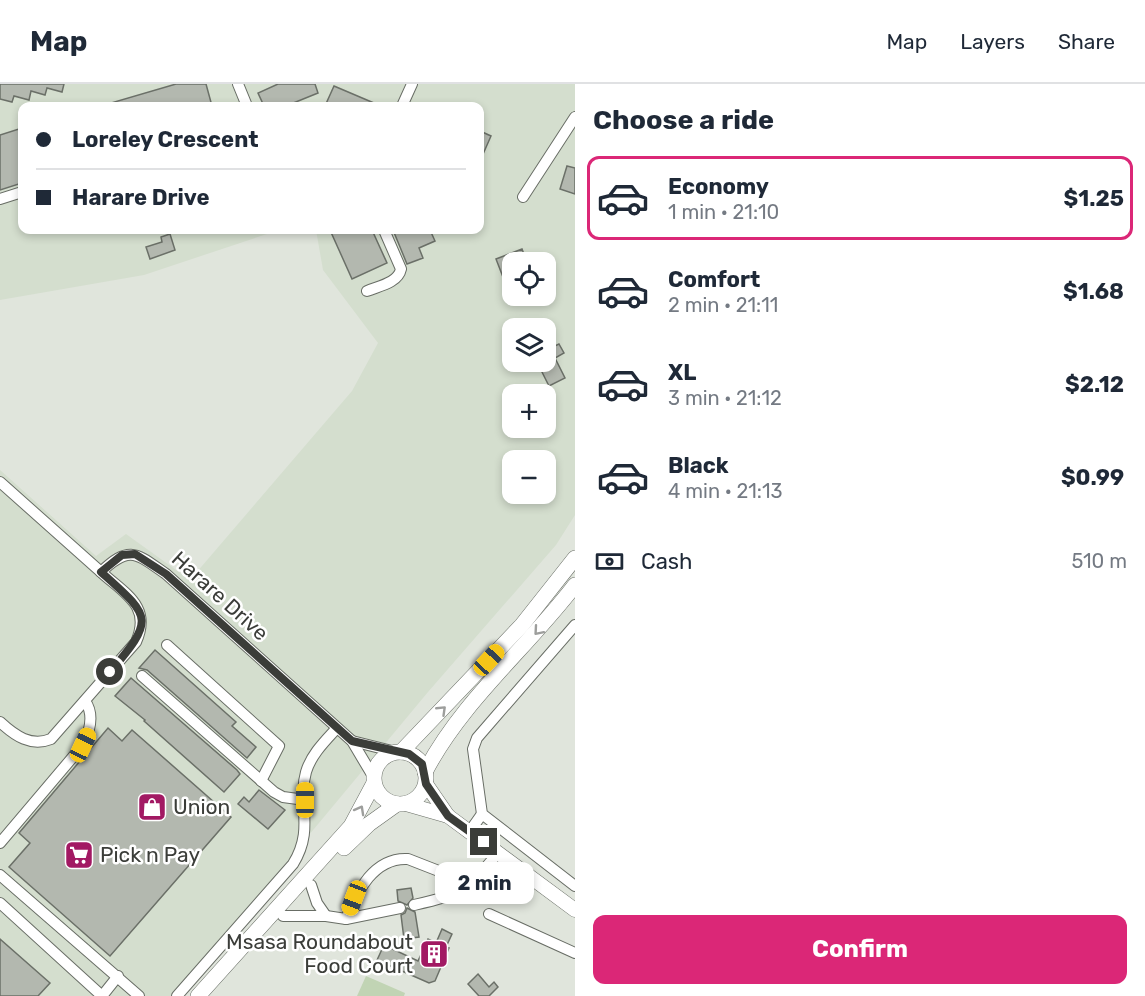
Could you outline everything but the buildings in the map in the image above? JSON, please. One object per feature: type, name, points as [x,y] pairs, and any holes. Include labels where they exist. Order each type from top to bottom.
[{"type":"highway","points":[[198,996],[351,826],[374,780],[380,761],[398,752],[522,625],[575,558]]},
{"type":"highway","points":[[210,996],[357,834],[402,804],[417,798],[453,724],[556,610],[575,585]]},
{"type":"highway","points":[[398,752],[416,758],[426,778]]},
{"type":"highway","points":[[374,780],[384,800],[402,804]]},
{"type":"main road","points":[[426,778],[448,816]]},
{"type":"main road","points":[[402,804],[448,816],[575,910]]},
{"type":"street","points":[[238,84],[245,102]]},
{"type":"street","points":[[404,102],[412,84]]},
{"type":"street","points":[[523,197],[575,117]]},
{"type":"street","points":[[0,199],[18,193]]},
{"type":"street","points":[[367,291],[396,279],[400,275],[400,269],[386,234]]},
{"type":"street","points":[[0,482],[133,601],[140,609],[142,625],[136,642],[57,735],[44,741],[22,739],[0,722]]},
{"type":"street","name":"Harare Drive","points":[[101,572],[122,555],[130,553],[140,555],[166,574],[336,729],[352,741],[398,752]]},
{"type":"street","points":[[575,625],[477,738],[472,749],[482,814],[575,886]]},
{"type":"street","points":[[167,645],[279,746],[261,781]]},
{"type":"street","points":[[142,676],[261,781],[283,797],[305,800]]},
{"type":"street","points":[[0,843],[83,745],[89,732],[91,711],[85,701]]},
{"type":"street","points":[[177,996],[301,852],[304,840],[307,770],[315,753],[336,729]]},
{"type":"street","name":"Harare Drive","points":[[352,741],[374,780]]},
{"type":"street","points":[[470,831],[482,814]]},
{"type":"street","points":[[414,905],[449,897],[472,884],[498,853]]},
{"type":"street","points":[[346,919],[359,889],[386,861],[397,858],[408,859],[472,884]]},
{"type":"street","points":[[0,875],[139,996]]},
{"type":"street","points":[[311,885],[317,903],[326,916]]},
{"type":"street","points":[[9,912],[23,897]]},
{"type":"street","points":[[0,903],[102,996],[118,976]]},
{"type":"street","points":[[283,916],[326,916],[346,919],[399,908]]},
{"type":"street","points":[[489,914],[575,953]]},
{"type":"shaded area","points":[[0,84],[575,84],[575,515],[556,545],[428,692],[175,996],[0,996],[0,470],[96,556],[126,534],[190,580],[352,391],[378,343],[323,270],[317,234],[484,234],[484,102],[18,102],[18,234],[267,234],[144,275],[0,300]]},
{"type":"green space","points":[[366,976],[405,993],[404,996],[357,996]]},
{"type":"place","name":"Union","points":[[152,807]]},
{"type":"place","name":"Pick n Pay","points":[[79,855]]},
{"type":"place","name":"Msasa Roundabout Food Court","points":[[434,954]]},
{"type":"route","points":[[110,672],[136,642],[142,616],[140,609],[133,601],[101,572],[122,555],[130,553],[140,555],[166,574],[352,741],[409,754],[416,758],[422,764],[426,784],[448,816],[484,842]]}]
